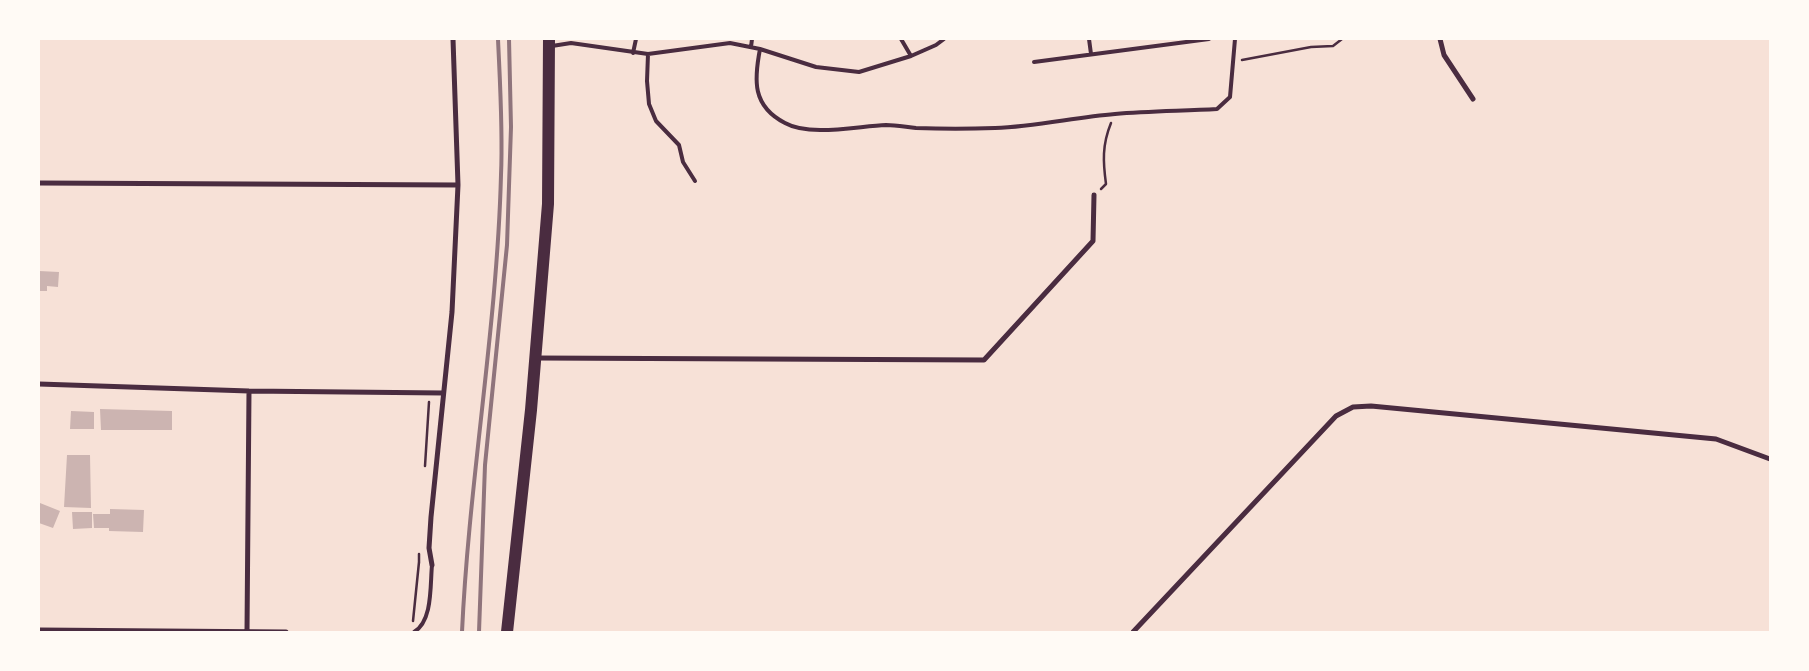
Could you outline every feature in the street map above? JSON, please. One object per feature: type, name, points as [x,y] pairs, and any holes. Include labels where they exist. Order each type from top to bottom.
[{"type":"main road","points":[[507,632],[536,358],[548,204],[550,42]]},
{"type":"street","points":[[432,565],[430,554],[431,517],[452,312],[458,185],[453,39]]},
{"type":"street","points":[[1440,39],[1444,55],[1472,99]]},
{"type":"street","points":[[39,183],[458,185]]},
{"type":"street","points":[[536,358],[984,360],[1093,241],[1094,195]]},
{"type":"street","points":[[39,384],[249,391],[443,393]]},
{"type":"street","points":[[247,631],[249,391]]},
{"type":"street","points":[[1135,632],[1336,416],[1353,407],[1371,406],[1716,439],[1770,459]]},
{"type":"street","points":[[39,630],[286,632]]},
{"type":"lane","points":[[633,53],[636,39]]},
{"type":"lane","points":[[751,47],[752,39]]},
{"type":"lane","points":[[901,39],[911,56]]},
{"type":"lane","points":[[550,42],[571,43],[648,54],[730,43],[760,48],[816,67],[859,72],[911,56],[936,45],[944,39]]},
{"type":"lane","points":[[1089,39],[1092,54]]},
{"type":"lane","points":[[1034,62],[1209,39]]},
{"type":"lane","points":[[760,48],[755,74],[756,90],[762,102],[773,116],[786,124],[812,129],[885,125],[995,128],[1034,125],[1115,114],[1217,109],[1230,97],[1236,39]]},
{"type":"lane","points":[[648,54],[647,82],[650,104],[656,121],[679,145],[683,162],[696,181]]},
{"type":"lane","points":[[414,632],[423,625],[426,616],[432,565]]},
{"type":"path","points":[[1233,62],[1311,47],[1333,46],[1342,39]]},
{"type":"path","points":[[1094,195],[1106,184],[1102,160],[1104,139],[1115,114]]},
{"type":"path","points":[[412,627],[419,563],[430,554]]},
{"type":"building","points":[[39,271],[59,272],[58,287],[47,286],[47,291],[39,291]]},
{"type":"building","points":[[100,409],[172,411],[172,430],[101,430]]},
{"type":"building","points":[[71,411],[94,412],[94,429],[70,429]]},
{"type":"building","points":[[67,455],[90,455],[91,508],[64,507]]},
{"type":"building","points":[[40,503],[60,511],[53,528],[39,523]]},
{"type":"building","points":[[110,509],[144,510],[143,532],[109,531],[109,528],[94,528],[93,514],[110,514]]},
{"type":"building","points":[[72,512],[92,512],[92,528],[73,529]]},
{"type":"railway","points":[[462,632],[470,518],[489,347],[498,232],[502,141],[498,39]]},
{"type":"railway","points":[[479,632],[485,465],[507,245],[511,127],[509,39]]}]
